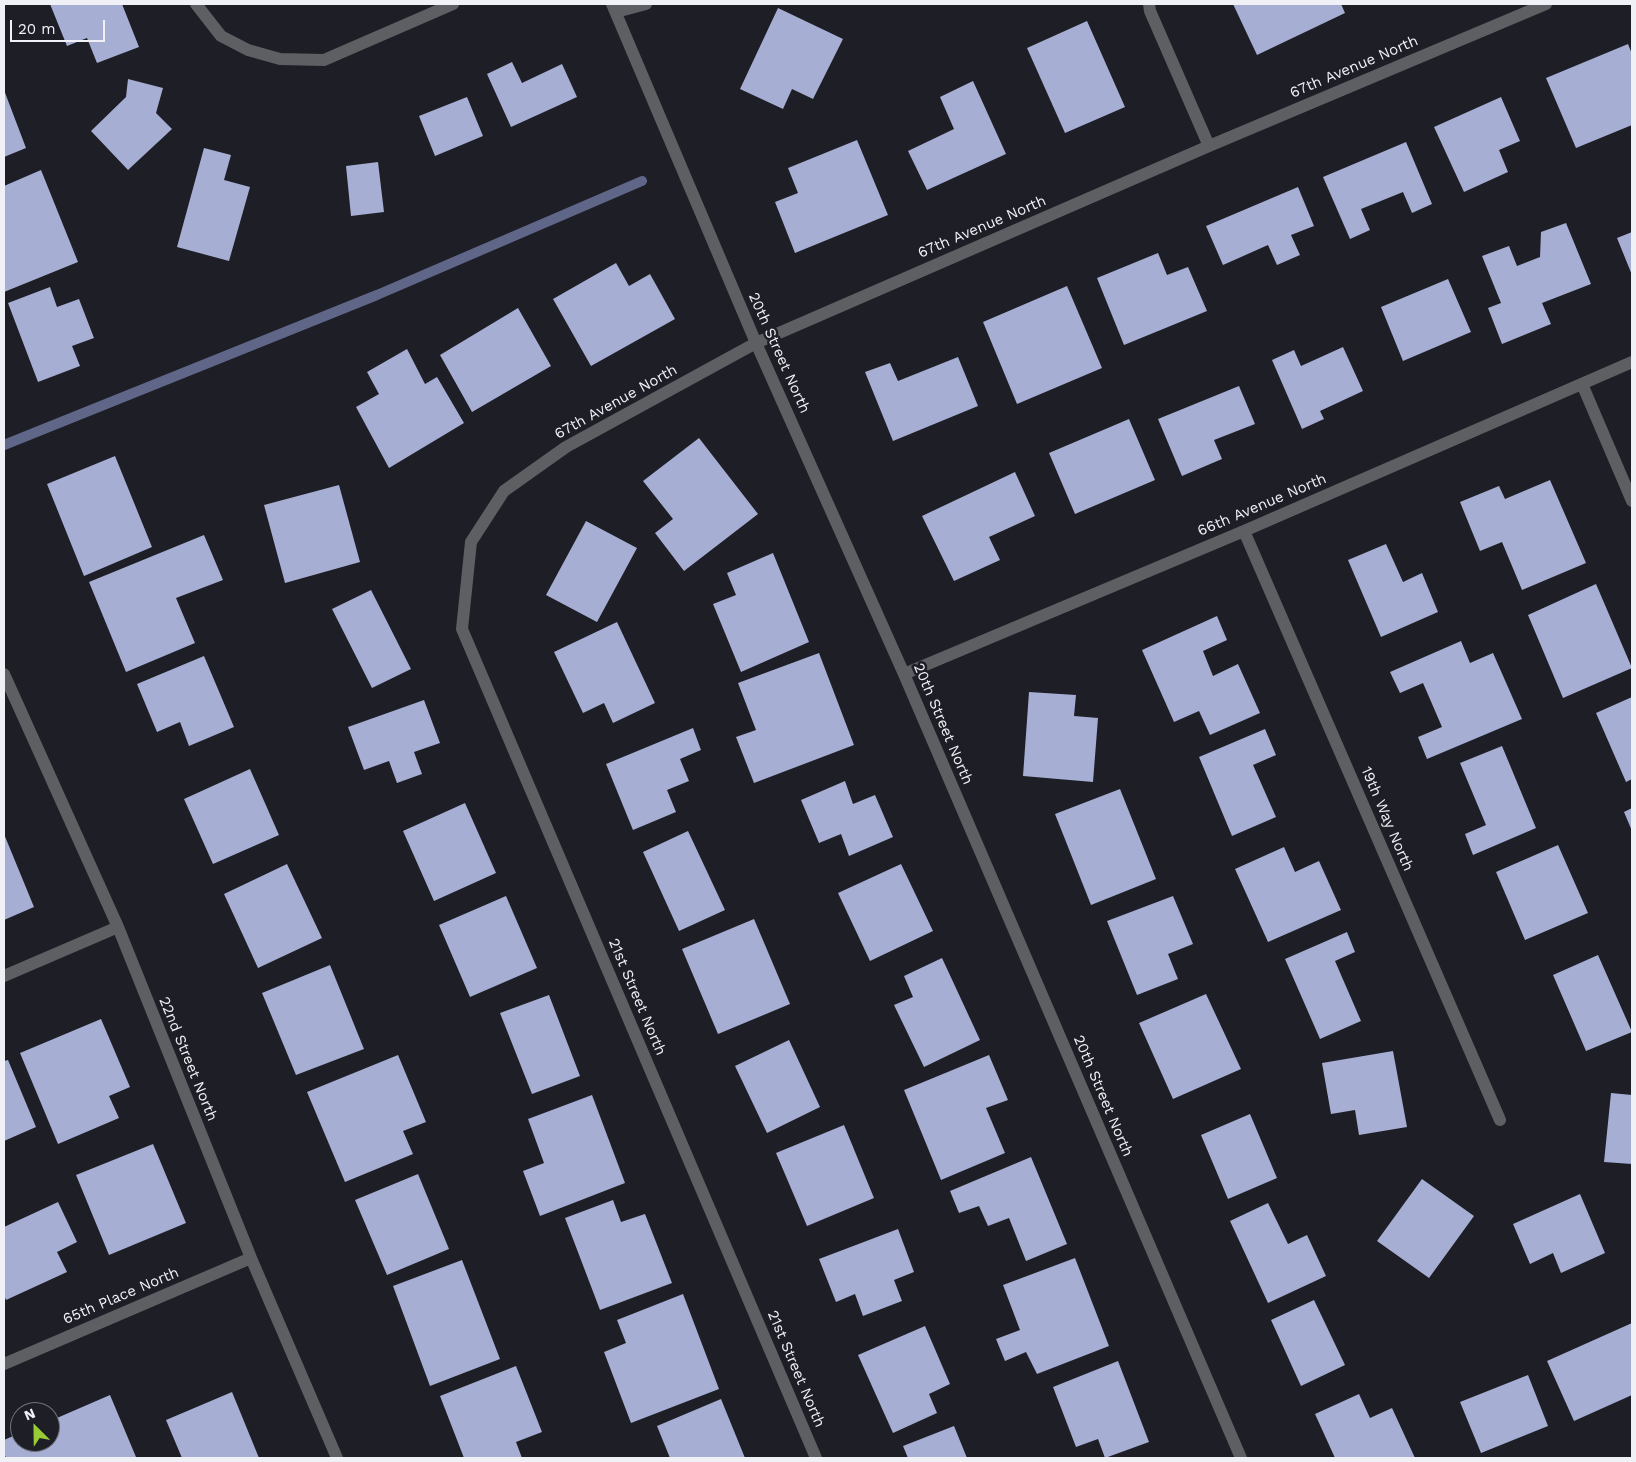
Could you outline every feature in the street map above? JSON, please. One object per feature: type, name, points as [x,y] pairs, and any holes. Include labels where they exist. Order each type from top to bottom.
[{"type":"street","points":[[196,4],[221,36],[248,50],[280,59],[324,60],[453,4]]},
{"type":"street","points":[[614,8],[646,4]]},
{"type":"street","points":[[1149,4],[1150,11],[1209,146]]},
{"type":"street","name":"67th Avenue North","points":[[471,542],[504,491],[566,447],[756,343],[1209,146],[1546,4]]},
{"type":"street","name":"20th Street North","points":[[614,8],[756,343],[904,674],[1241,1458]]},
{"type":"street","name":"66th Avenue North","points":[[904,674],[1244,531],[1632,362]]},
{"type":"street","points":[[1582,384],[1632,500]]},
{"type":"street","name":"19th Way North","points":[[1244,531],[1500,1120]]},
{"type":"street","name":"21st Street North","points":[[471,542],[462,629],[816,1458]]},
{"type":"street","name":"22nd Street North","points":[[4,674],[118,927],[251,1258],[337,1458]]},
{"type":"street","points":[[4,976],[118,927]]},
{"type":"street","name":"65th Place North","points":[[4,1364],[251,1258]]},
{"type":"building","points":[[50,4],[122,4],[139,47],[97,63],[87,38],[67,46]]},
{"type":"building","points":[[1233,4],[1341,4],[1345,13],[1257,55]]},
{"type":"building","points":[[778,8],[843,39],[813,99],[792,89],[783,109],[740,89]]},
{"type":"building","points":[[1087,21],[1125,107],[1065,133],[1027,48]]},
{"type":"building","points":[[1628,44],[1632,54],[1632,125],[1576,148],[1546,78]]},
{"type":"building","points":[[512,62],[522,83],[562,64],[577,97],[511,127],[487,74]]},
{"type":"building","points":[[128,79],[163,88],[156,113],[172,129],[128,170],[91,131],[126,97]]},
{"type":"building","points":[[973,81],[1006,154],[927,190],[908,151],[954,129],[940,97]]},
{"type":"building","points":[[4,90],[26,148],[4,157]]},
{"type":"building","points":[[467,97],[483,136],[435,156],[419,116]]},
{"type":"building","points":[[1501,97],[1520,141],[1499,150],[1508,172],[1464,192],[1434,127]]},
{"type":"building","points":[[857,140],[888,215],[795,253],[775,202],[798,193],[788,168]]},
{"type":"building","points":[[1406,142],[1432,204],[1412,213],[1403,192],[1361,209],[1370,230],[1350,239],[1323,177]]},
{"type":"building","points":[[204,148],[231,155],[224,180],[250,187],[229,261],[177,247]]},
{"type":"building","points":[[378,162],[384,212],[351,216],[346,166]]},
{"type":"building","points":[[41,170],[78,262],[4,292],[4,186]]},
{"type":"building","points":[[1298,187],[1314,226],[1291,235],[1300,255],[1277,265],[1268,245],[1223,265],[1206,226]]},
{"type":"building","points":[[1566,223],[1591,284],[1542,303],[1551,324],[1502,344],[1488,308],[1501,303],[1482,256],[1509,246],[1517,266],[1540,257],[1541,232]]},
{"type":"building","points":[[1632,232],[1632,275],[1617,238]]},
{"type":"building","points":[[1158,253],[1167,275],[1188,267],[1207,311],[1124,345],[1097,278]]},
{"type":"building","points":[[616,263],[629,286],[650,274],[675,319],[591,366],[553,299]]},
{"type":"building","points":[[1448,279],[1471,332],[1403,361],[1381,307]]},
{"type":"building","points":[[1067,286],[1102,368],[1017,404],[983,322]]},
{"type":"building","points":[[50,287],[57,307],[79,299],[94,338],[72,346],[80,366],[38,382],[8,303]]},
{"type":"building","points":[[518,308],[551,366],[472,412],[440,355]]},
{"type":"building","points":[[1343,347],[1363,391],[1320,411],[1324,419],[1302,429],[1272,360],[1294,350],[1301,366]]},
{"type":"building","points":[[407,349],[425,384],[437,377],[464,423],[389,468],[356,407],[379,394],[367,372]]},
{"type":"building","points":[[958,357],[978,406],[893,441],[865,372],[890,363],[898,381]]},
{"type":"building","points":[[1239,386],[1255,424],[1214,440],[1222,459],[1182,476],[1158,419]]},
{"type":"building","points":[[1129,419],[1155,480],[1075,514],[1049,453]]},
{"type":"building","points":[[699,438],[758,514],[684,571],[655,533],[673,519],[643,481]]},
{"type":"building","points":[[115,456],[152,547],[84,576],[47,484]]},
{"type":"building","points":[[1015,472],[1035,516],[989,537],[1000,560],[954,581],[922,516]]},
{"type":"building","points":[[1550,480],[1586,563],[1522,590],[1502,542],[1480,551],[1460,502],[1499,486],[1505,499]]},
{"type":"building","points":[[339,485],[360,562],[285,583],[264,505]]},
{"type":"building","points":[[586,521],[637,548],[597,622],[546,595]]},
{"type":"building","points":[[204,535],[223,580],[176,598],[195,643],[126,672],[89,582]]},
{"type":"building","points":[[1386,544],[1403,582],[1422,573],[1438,612],[1381,637],[1348,560]]},
{"type":"building","points":[[773,553],[809,642],[741,672],[713,604],[736,595],[727,573]]},
{"type":"building","points":[[1596,584],[1632,668],[1563,698],[1528,615]]},
{"type":"building","points":[[371,590],[411,669],[372,688],[332,609]]},
{"type":"building","points":[[1217,616],[1227,640],[1203,651],[1213,676],[1238,664],[1260,713],[1210,735],[1199,711],[1174,722],[1142,650]]},
{"type":"building","points":[[617,622],[655,703],[613,723],[604,703],[583,713],[554,652]]},
{"type":"building","points":[[1461,641],[1470,663],[1493,653],[1522,719],[1427,759],[1418,737],[1442,727],[1423,683],[1400,693],[1390,672]]},
{"type":"building","points":[[819,653],[854,745],[754,783],[736,737],[756,730],[738,683]]},
{"type":"building","points":[[204,656],[234,727],[189,746],[180,722],[157,732],[137,684]]},
{"type":"building","points":[[1029,692],[1076,695],[1074,716],[1098,718],[1093,782],[1023,776]]},
{"type":"building","points":[[1632,697],[1632,779],[1626,782],[1596,713]]},
{"type":"building","points":[[424,700],[440,743],[414,752],[422,774],[397,783],[389,761],[364,770],[348,727]]},
{"type":"building","points":[[693,728],[701,750],[680,759],[689,781],[667,790],[676,812],[633,830],[606,764]]},
{"type":"building","points":[[1265,729],[1276,755],[1253,765],[1276,817],[1232,836],[1199,757]]},
{"type":"building","points":[[1502,746],[1536,828],[1473,855],[1465,834],[1486,825],[1460,763]]},
{"type":"building","points":[[250,769],[279,835],[213,864],[184,799]]},
{"type":"building","points":[[845,781],[853,804],[875,795],[893,837],[849,856],[841,834],[819,843],[801,800]]},
{"type":"building","points":[[1120,789],[1156,879],[1091,905],[1055,814]]},
{"type":"building","points":[[465,803],[496,873],[434,901],[403,831]]},
{"type":"building","points":[[1632,808],[1632,831],[1624,812]]},
{"type":"building","points":[[688,831],[725,910],[679,931],[643,852]]},
{"type":"building","points":[[4,834],[34,907],[4,920]]},
{"type":"building","points":[[1558,845],[1588,913],[1525,940],[1496,872]]},
{"type":"building","points":[[1284,847],[1295,872],[1319,861],[1341,910],[1268,942],[1235,869]]},
{"type":"building","points":[[287,864],[322,938],[258,968],[224,894]]},
{"type":"building","points":[[901,864],[933,931],[870,961],[838,893]]},
{"type":"building","points":[[506,896],[537,968],[470,997],[439,925]]},
{"type":"building","points":[[1173,896],[1193,944],[1168,954],[1178,979],[1137,995],[1107,921]]},
{"type":"building","points":[[754,919],[790,1004],[718,1034],[682,949]]},
{"type":"building","points":[[1347,932],[1355,952],[1335,961],[1361,1021],[1320,1039],[1285,959]]},
{"type":"building","points":[[1598,955],[1632,1032],[1586,1051],[1553,975]]},
{"type":"building","points":[[942,958],[980,1040],[924,1067],[894,1005],[913,997],[904,976]]},
{"type":"building","points":[[330,965],[364,1049],[296,1075],[262,993]]},
{"type":"building","points":[[1206,994],[1241,1069],[1173,1099],[1139,1023]]},
{"type":"building","points":[[549,995],[580,1076],[532,1094],[500,1013]]},
{"type":"building","points":[[101,1019],[130,1087],[109,1096],[119,1118],[58,1144],[20,1053]]},
{"type":"building","points":[[789,1040],[820,1107],[767,1133],[735,1066]]},
{"type":"building","points":[[1393,1051],[1407,1127],[1359,1135],[1355,1110],[1331,1114],[1322,1063]]},
{"type":"building","points":[[398,1055],[426,1122],[403,1131],[413,1154],[345,1182],[307,1092]]},
{"type":"building","points":[[989,1055],[1008,1100],[986,1108],[1005,1153],[941,1180],[904,1090]]},
{"type":"building","points":[[8,1060],[36,1127],[4,1141],[4,1061]]},
{"type":"building","points":[[1611,1093],[1632,1095],[1632,1164],[1604,1162]]},
{"type":"building","points":[[592,1095],[625,1183],[540,1216],[523,1171],[544,1163],[528,1119]]},
{"type":"building","points":[[1250,1114],[1277,1178],[1228,1199],[1201,1135]]},
{"type":"building","points":[[844,1125],[874,1198],[807,1226],[776,1153]]},
{"type":"building","points":[[153,1144],[186,1223],[109,1255],[76,1175]]},
{"type":"building","points":[[1031,1157],[1067,1244],[1026,1261],[1009,1218],[988,1226],[979,1206],[959,1213],[950,1191]]},
{"type":"building","points":[[418,1174],[449,1249],[387,1275],[355,1200]]},
{"type":"building","points":[[1422,1179],[1474,1216],[1429,1278],[1377,1241]]},
{"type":"building","points":[[1580,1194],[1605,1253],[1561,1273],[1553,1253],[1530,1264],[1513,1224]]},
{"type":"building","points":[[613,1200],[621,1222],[645,1214],[672,1283],[600,1310],[565,1218]]},
{"type":"building","points":[[58,1202],[77,1242],[57,1252],[67,1272],[6,1300],[4,1295],[4,1227]]},
{"type":"building","points":[[1268,1203],[1288,1244],[1307,1235],[1326,1276],[1268,1303],[1230,1221]]},
{"type":"building","points":[[898,1229],[914,1272],[894,1280],[902,1301],[863,1316],[855,1294],[836,1302],[819,1259]]},
{"type":"building","points":[[1075,1258],[1109,1346],[1037,1374],[1026,1352],[1005,1361],[996,1339],[1020,1330],[1003,1285]]},
{"type":"building","points":[[462,1260],[500,1359],[430,1386],[393,1286]]},
{"type":"building","points":[[683,1294],[719,1389],[631,1423],[604,1352],[626,1343],[617,1320]]},
{"type":"building","points":[[1314,1300],[1345,1365],[1301,1386],[1271,1320]]},
{"type":"building","points":[[1632,1323],[1632,1395],[1574,1421],[1547,1361]]},
{"type":"building","points":[[925,1326],[950,1384],[929,1394],[937,1413],[893,1433],[858,1355]]},
{"type":"building","points":[[1118,1361],[1149,1442],[1105,1458],[1098,1439],[1076,1447],[1053,1387]]},
{"type":"building","points":[[516,1366],[542,1432],[516,1442],[522,1458],[464,1458],[440,1396]]},
{"type":"building","points":[[1528,1375],[1548,1426],[1481,1453],[1460,1402]]},
{"type":"building","points":[[232,1392],[259,1458],[182,1458],[166,1420]]},
{"type":"building","points":[[1359,1394],[1370,1418],[1392,1408],[1415,1458],[1335,1458],[1315,1414]]},
{"type":"building","points":[[110,1395],[136,1457],[6,1458],[4,1440],[10,1437],[10,1452],[60,1452],[60,1417]]},
{"type":"building","points":[[721,1399],[745,1458],[670,1458],[657,1426]]},
{"type":"building","points":[[954,1426],[967,1458],[908,1458],[903,1446]]},
{"type":"waterway","points":[[4,445],[377,295],[642,181]]}]
